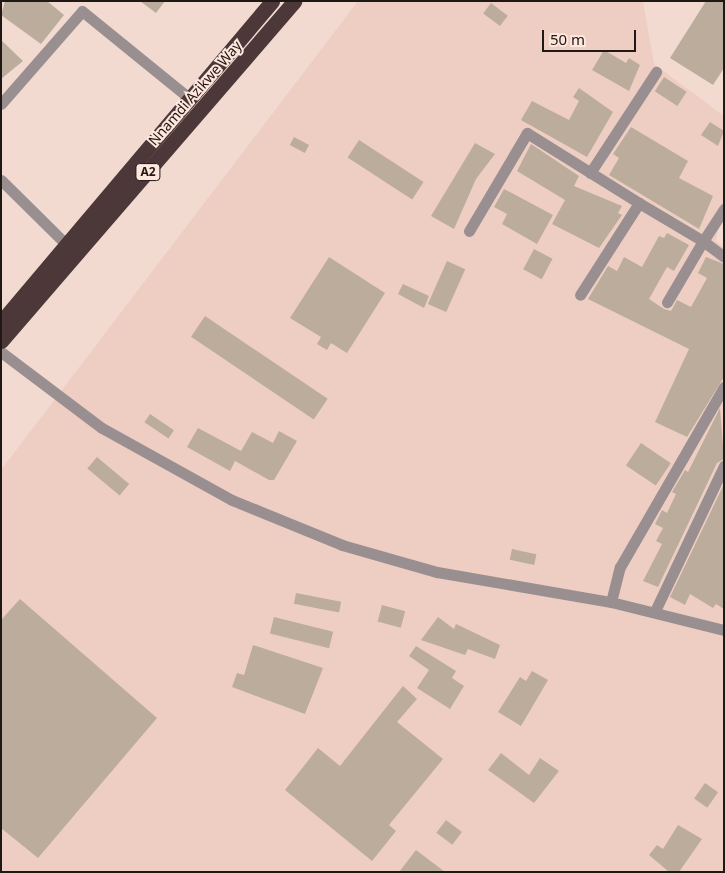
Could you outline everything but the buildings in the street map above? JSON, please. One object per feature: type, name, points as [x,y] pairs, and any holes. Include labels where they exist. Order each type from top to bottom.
[{"type":"highway","name":"Nnamdi Azikwe Way","points":[[1,322],[67,245],[188,97],[272,1]]},
{"type":"highway","name":"Nnamdi Azikwe Way","points":[[1,341],[294,1]]},
{"type":"street","points":[[1,104],[82,11],[188,97]]},
{"type":"street","points":[[590,173],[656,72]]},
{"type":"street","points":[[469,231],[526,133],[703,241],[724,256]]},
{"type":"street","points":[[1,180],[67,245]]},
{"type":"street","points":[[580,295],[638,203]]},
{"type":"street","points":[[667,302],[724,209]]},
{"type":"street","points":[[1,352],[102,428],[232,500],[342,546],[438,572],[611,602],[655,611],[724,630]]},
{"type":"street","points":[[611,602],[620,566],[724,387]]},
{"type":"street","points":[[655,611],[724,466]]},
{"type":"shaded area","points":[[358,1],[643,1],[654,64],[724,116],[724,201],[716,241],[724,247],[724,872],[1,872],[1,470]]}]
